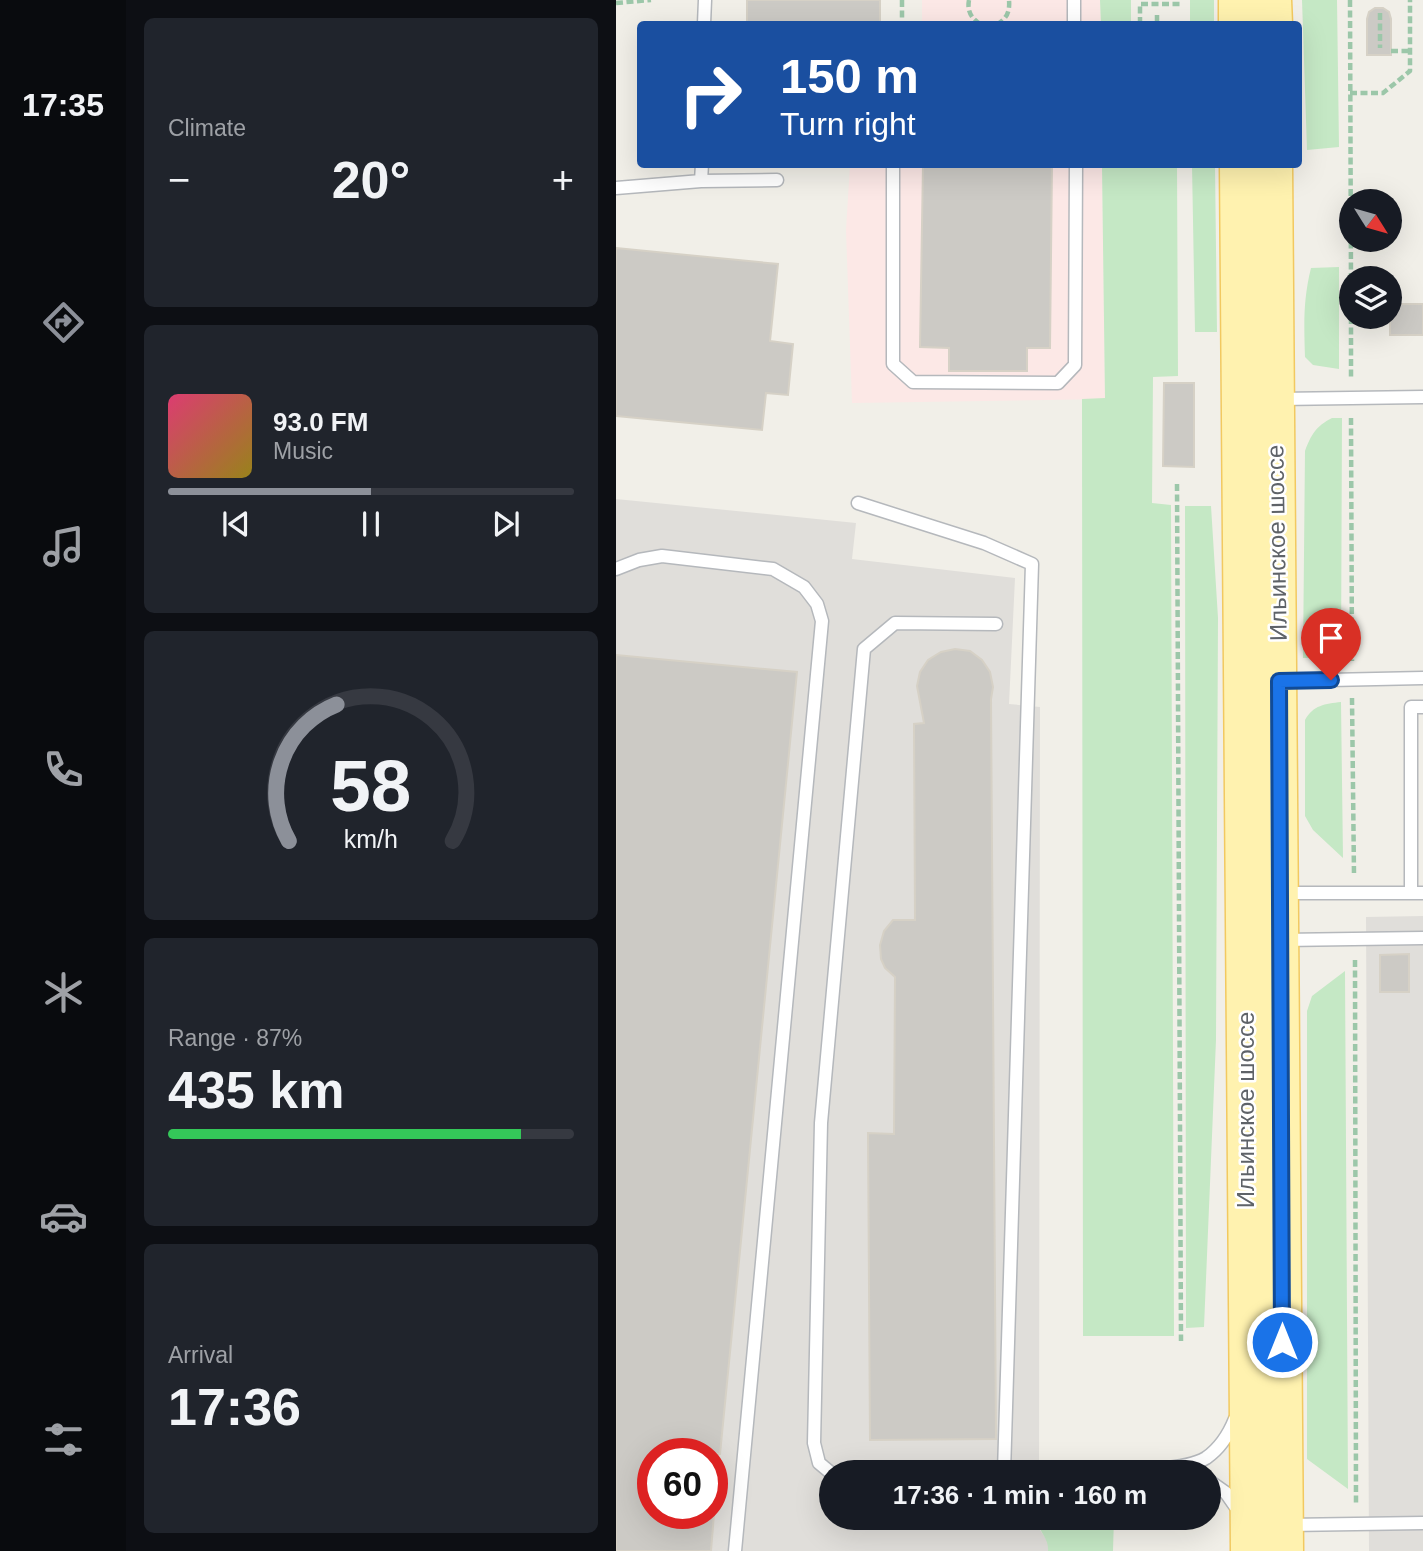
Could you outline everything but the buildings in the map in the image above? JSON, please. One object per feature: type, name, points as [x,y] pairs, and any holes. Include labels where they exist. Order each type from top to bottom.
[{"type":"main road","points":[[1238,0],[1238,21]]},
{"type":"main road","points":[[1272,0],[1273,21]]},
{"type":"main road","name":"Ильинское шоссе","points":[[1239,168],[1248,1364],[1267,1543]]},
{"type":"main road","name":"Ильинское шоссе","points":[[1267,1543],[1279,940],[1273,168]]},
{"type":"lane","points":[[704,21],[705,0]]},
{"type":"lane","points":[[1074,0],[1074,21]]},
{"type":"lane","points":[[701,181],[702,168]]},
{"type":"lane","points":[[893,168],[893,364],[913,382],[1058,383],[1075,365],[1076,168]]},
{"type":"lane","points":[[616,188],[701,181],[777,180]]},
{"type":"lane","points":[[1275,399],[1423,397]]},
{"type":"lane","points":[[858,503],[984,543],[1032,564],[1004,1460]]},
{"type":"lane","points":[[616,569],[639,560],[662,556],[773,569],[804,587],[817,604],[822,621],[735,1551]]},
{"type":"lane","points":[[819,1463],[814,1443],[821,1123],[864,649],[895,623],[996,624]]},
{"type":"lane","points":[[1279,681],[1423,678]]},
{"type":"lane","points":[[1279,892],[1417,893],[1411,707],[1423,707]]},
{"type":"lane","points":[[1279,940],[1423,938]]},
{"type":"lane","points":[[1200,1460],[1229,1434],[1241,1402],[1248,1364]]},
{"type":"lane","points":[[1221,1489],[1267,1543],[1423,1523]]},
{"type":"path","points":[[616,3],[651,0]]},
{"type":"path","points":[[902,0],[902,21]]},
{"type":"path","points":[[969,0],[969,12],[976,21]]},
{"type":"path","points":[[1005,21],[1009,0]]},
{"type":"path","points":[[1350,0],[1351,266]]},
{"type":"path","points":[[1350,93],[1383,93],[1410,71],[1410,0]]},
{"type":"path","points":[[1140,21],[1140,4],[1183,4]]},
{"type":"path","points":[[1380,13],[1380,48]]},
{"type":"path","points":[[1157,15],[1157,21]]},
{"type":"path","points":[[1391,51],[1410,51]]},
{"type":"path","points":[[1177,484],[1181,1341]]},
{"type":"shaded area","points":[[922,0],[1100,0],[1101,21],[922,21]]},
{"type":"shaded area","points":[[850,168],[1102,168],[1105,399],[852,403],[846,230]]},
{"type":"shaded area","points":[[616,499],[856,523],[852,559],[1015,578],[1009,704],[1040,707],[1039,1460],[819,1460],[819,1530],[1040,1530],[1048,1542],[1048,1551],[616,1551]]},
{"type":"shaded area","points":[[1423,916],[1423,1551],[1369,1551],[1366,917]]},
{"type":"green space","points":[[1100,0],[1131,0],[1131,21],[1101,21]]},
{"type":"green space","points":[[1190,0],[1214,0],[1214,21],[1190,21]]},
{"type":"green space","points":[[1302,0],[1337,0],[1339,147],[1307,150]]},
{"type":"green space","points":[[1102,168],[1177,168],[1178,376],[1153,377],[1152,503],[1171,505],[1174,1336],[1083,1336],[1082,399],[1105,398]]},
{"type":"green space","points":[[1192,168],[1215,168],[1217,332],[1195,332]]},
{"type":"green space","points":[[1339,267],[1339,369],[1313,365],[1305,357],[1304,323],[1311,268]]},
{"type":"green space","points":[[1332,418],[1342,418],[1341,658],[1303,658],[1305,451],[1315,432]]},
{"type":"green space","points":[[1185,506],[1211,506],[1218,618],[1216,1040],[1204,1327],[1186,1328]]},
{"type":"green space","points":[[1341,702],[1343,858],[1313,830],[1305,816],[1305,720],[1316,708]]},
{"type":"green space","points":[[1345,971],[1348,1489],[1307,1459],[1307,1011],[1312,996]]},
{"type":"green space","points":[[1041,1530],[1114,1530],[1113,1551],[1048,1551]]},
{"type":"route","points":[[1282,1342],[1279,681],[1331,680]]}]
